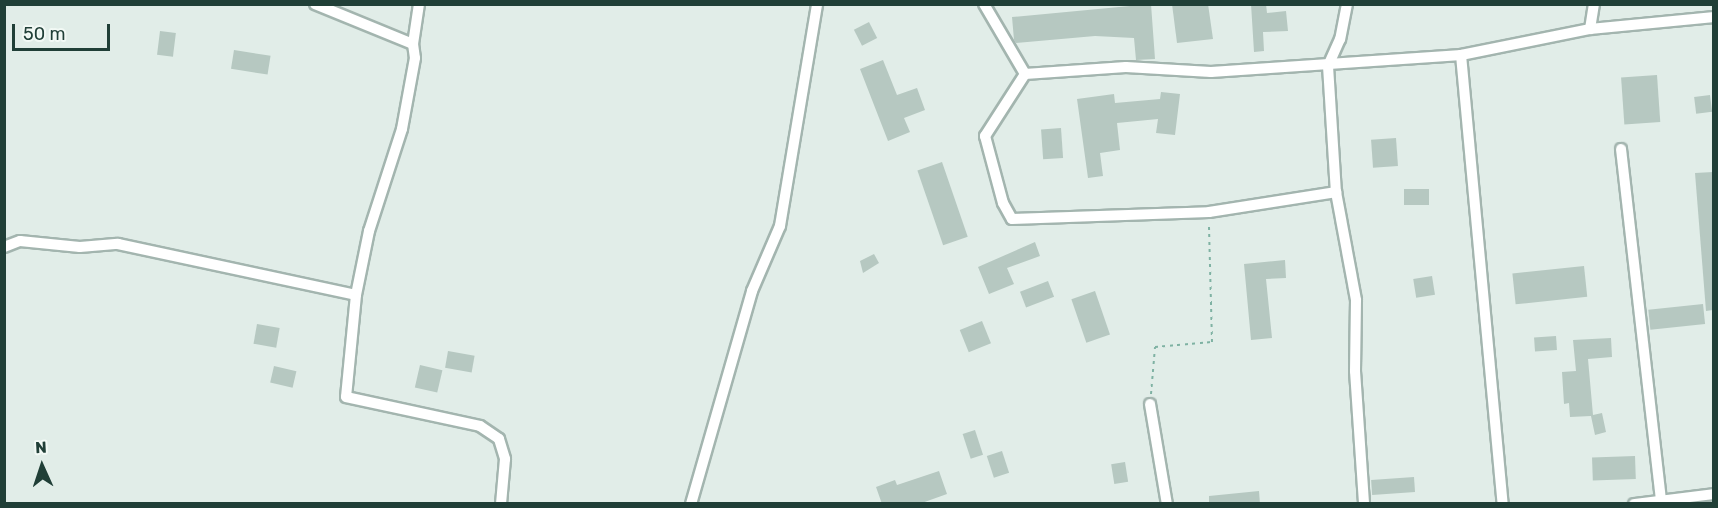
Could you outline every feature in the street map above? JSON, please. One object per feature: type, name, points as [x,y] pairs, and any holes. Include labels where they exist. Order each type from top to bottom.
[{"type":"street","points":[[315,4],[413,44]]},
{"type":"street","points":[[419,4],[413,44],[415,58],[402,129],[369,231],[356,295],[346,397],[480,426],[499,439],[506,459],[501,504]]},
{"type":"street","points":[[691,504],[752,291],[780,226],[818,4]]},
{"type":"street","points":[[984,4],[1025,74]]},
{"type":"street","points":[[1347,4],[1340,39],[1328,66],[1336,192],[1356,300],[1355,371],[1364,504]]},
{"type":"street","points":[[1590,29],[1594,4]]},
{"type":"street","points":[[1025,74],[1126,67],[1211,72],[1328,66],[1461,55],[1590,29],[1713,17]]},
{"type":"street","points":[[1461,55],[1503,504]]},
{"type":"street","points":[[1025,74],[985,136],[1003,203],[1012,219],[1209,212],[1336,192]]},
{"type":"street","points":[[1621,149],[1661,500]]},
{"type":"street","points":[[4,247],[20,241],[80,247],[118,244],[356,295]]},
{"type":"street","points":[[1150,404],[1167,504]]},
{"type":"street","points":[[1634,504],[1713,494]]},
{"type":"path","points":[[1150,404],[1155,347],[1212,342],[1209,212]]},
{"type":"building","points":[[1151,4],[1155,59],[1136,60],[1134,38],[1095,36],[1016,43],[1014,40],[1012,17]]},
{"type":"building","points":[[1172,4],[1208,4],[1213,39],[1177,43]]},
{"type":"building","points":[[1251,4],[1266,4],[1267,13],[1286,11],[1288,31],[1263,32],[1264,51],[1254,52]]},
{"type":"building","points":[[869,22],[877,38],[862,46],[854,30]]},
{"type":"building","points":[[160,31],[176,33],[173,57],[157,55]]},
{"type":"building","points":[[234,50],[271,56],[268,75],[231,69]]},
{"type":"building","points":[[883,60],[897,95],[917,88],[925,110],[904,118],[910,132],[888,141],[860,69]]},
{"type":"building","points":[[1657,75],[1660,122],[1624,124],[1621,78]]},
{"type":"building","points":[[1161,92],[1180,94],[1175,135],[1156,133],[1158,119],[1117,123],[1120,150],[1100,153],[1103,176],[1088,178],[1077,99],[1114,94],[1115,103],[1160,99]]},
{"type":"building","points":[[1710,95],[1712,112],[1696,114],[1694,97]]},
{"type":"building","points":[[1061,128],[1063,158],[1043,159],[1041,129]]},
{"type":"building","points":[[1396,138],[1398,166],[1373,168],[1371,140]]},
{"type":"building","points":[[942,162],[968,237],[943,245],[917,170]]},
{"type":"building","points":[[1713,172],[1713,310],[1706,311],[1695,173]]},
{"type":"building","points":[[1404,189],[1429,189],[1429,205],[1404,205]]},
{"type":"building","points":[[1035,242],[1040,256],[1007,268],[1014,284],[989,294],[978,267]]},
{"type":"building","points":[[874,254],[879,263],[863,273],[860,261]]},
{"type":"building","points":[[1285,260],[1286,278],[1266,279],[1272,338],[1251,340],[1244,264]]},
{"type":"building","points":[[1584,266],[1587,297],[1516,304],[1512,274]]},
{"type":"building","points":[[1432,276],[1435,295],[1416,298],[1413,279]]},
{"type":"building","points":[[1048,281],[1054,297],[1026,308],[1020,292]]},
{"type":"building","points":[[1095,291],[1110,334],[1086,343],[1071,299]]},
{"type":"building","points":[[1703,304],[1705,324],[1650,330],[1648,310]]},
{"type":"building","points":[[982,321],[991,343],[969,352],[960,330]]},
{"type":"building","points":[[257,324],[280,328],[276,348],[254,344]]},
{"type":"building","points":[[1556,336],[1557,350],[1535,352],[1534,338]]},
{"type":"building","points":[[1611,338],[1612,357],[1588,359],[1593,415],[1602,413],[1606,432],[1595,435],[1591,416],[1570,417],[1569,403],[1564,404],[1562,372],[1576,371],[1573,340]]},
{"type":"building","points":[[448,351],[475,356],[472,372],[445,368]]},
{"type":"building","points":[[420,365],[442,370],[437,393],[415,387]]},
{"type":"building","points":[[274,366],[296,371],[293,388],[270,383]]},
{"type":"building","points":[[975,430],[983,455],[971,459],[963,434]]},
{"type":"building","points":[[1002,451],[1009,473],[994,478],[987,456]]},
{"type":"building","points":[[1635,456],[1636,479],[1593,480],[1592,458]]},
{"type":"building","points":[[1125,462],[1128,482],[1114,484],[1111,464]]},
{"type":"building","points":[[939,471],[947,494],[919,504],[882,504],[876,487],[895,480],[897,485]]},
{"type":"building","points":[[1414,477],[1415,492],[1372,495],[1371,480]]},
{"type":"building","points":[[1259,491],[1260,504],[1209,504],[1209,496]]}]
